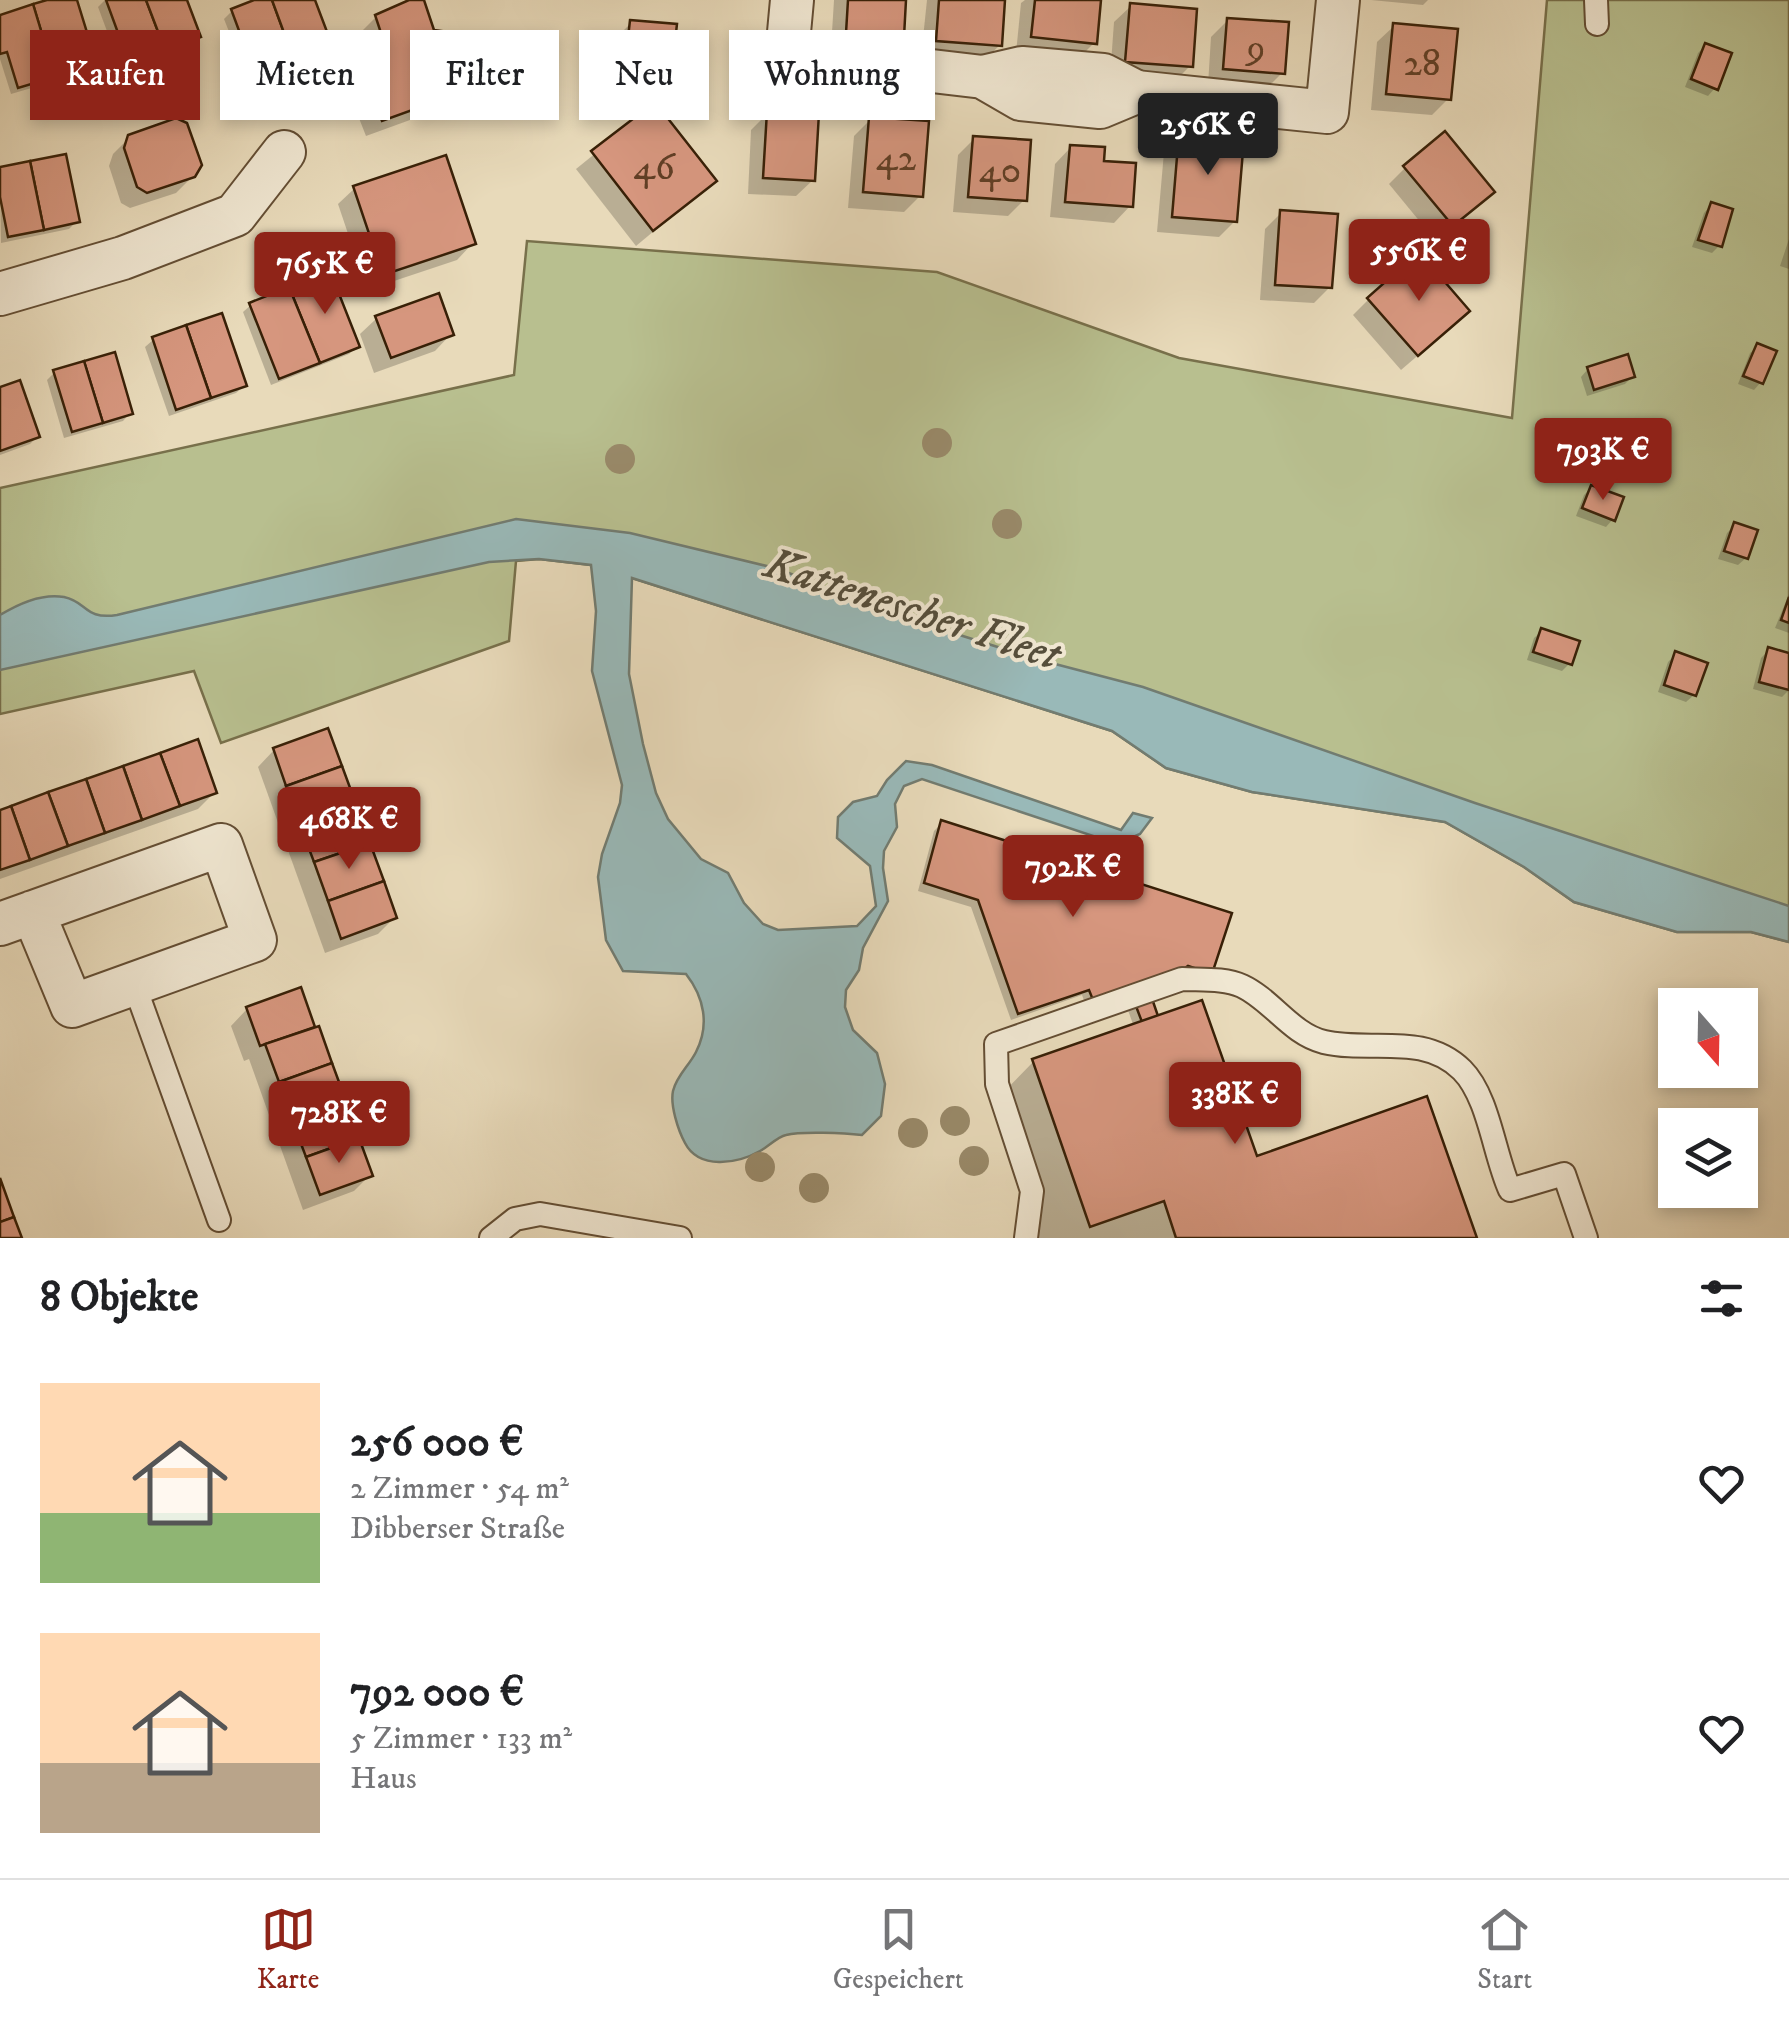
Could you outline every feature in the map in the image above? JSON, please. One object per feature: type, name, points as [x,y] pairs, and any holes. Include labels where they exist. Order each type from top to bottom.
[{"type":"street","points":[[792,0],[787,54],[984,78],[1021,99],[1100,107],[1136,92],[1327,112],[1338,0]]},
{"type":"street","points":[[0,294],[123,258],[235,215],[284,152]]},
{"type":"street","points":[[220,844],[255,940],[72,1006],[16,918],[220,844]]},
{"type":"lane","points":[[1596,0],[1597,24]]},
{"type":"lane","points":[[1026,1238],[1032,1190],[997,1084],[996,1044],[1182,979],[1243,986],[1319,1041],[1349,1046],[1415,1046],[1440,1054],[1464,1072],[1479,1096],[1510,1190],[1564,1174],[1586,1238]]},
{"type":"lane","points":[[134,984],[219,1220]]},
{"type":"lane","points":[[491,1238],[515,1219],[540,1214],[680,1238]]},
{"type":"green space","points":[[1547,0],[1789,0],[1789,942],[1751,932],[1677,932],[1574,902],[1524,867],[1445,822],[1252,792],[1166,768],[1112,731],[591,565],[539,559],[516,561],[509,641],[221,743],[194,671],[0,714],[0,488],[514,375],[527,241],[937,272],[1179,358],[1512,418]]},
{"type":"water","points":[[516,519],[630,533],[779,569],[877,609],[1036,659],[1143,687],[1475,803],[1789,906],[1789,942],[1751,932],[1677,932],[1574,902],[1524,867],[1445,822],[1252,792],[1166,768],[1112,731],[632,578],[629,674],[656,793],[668,819],[701,859],[728,873],[744,903],[763,924],[778,930],[857,926],[876,906],[870,866],[837,838],[838,817],[853,802],[877,796],[906,761],[932,765],[1121,830],[1133,813],[1152,818],[1140,834],[1117,844],[922,779],[904,786],[895,804],[897,827],[884,851],[888,901],[863,948],[859,970],[846,990],[845,1007],[853,1030],[877,1053],[885,1084],[881,1116],[862,1135],[793,1134],[741,1159],[709,1161],[691,1152],[685,1143],[673,1103],[675,1085],[696,1052],[703,1032],[703,1011],[697,992],[686,974],[623,971],[606,940],[598,877],[622,785],[592,671],[596,611],[591,565],[539,559],[489,562],[0,670],[0,615],[30,600],[64,597],[92,613],[117,615]]},
{"type":"building","points":[[77,0],[86,30],[41,30],[33,4]]},
{"type":"building","points":[[106,0],[146,0],[157,30],[117,30]]},
{"type":"building","points":[[146,0],[187,0],[198,30],[157,30]]},
{"type":"building","points":[[254,0],[272,0],[283,30],[239,30],[231,9]]},
{"type":"building","points":[[272,0],[315,0],[326,30],[283,30]]},
{"type":"building","points":[[409,0],[424,0],[434,30],[410,30],[410,111],[390,118],[390,30],[380,30],[375,15]]},
{"type":"building","points":[[848,0],[906,0],[904,30],[846,30]]},
{"type":"building","points":[[939,0],[1005,0],[1002,46],[936,41]]},
{"type":"building","points":[[1035,0],[1101,0],[1097,44],[1031,37]]},
{"type":"building","points":[[1130,3],[1197,9],[1193,67],[1125,62]]},
{"type":"building","points":[[33,4],[41,30],[30,30],[30,84],[18,88],[7,52],[0,54],[0,15]]},
{"type":"building","points":[[1227,18],[1289,22],[1285,74],[1223,69]]},
{"type":"building","points":[[630,20],[677,24],[676,30],[629,30]]},
{"type":"building","points":[[1393,23],[1458,29],[1451,100],[1386,94]]},
{"type":"building","points":[[1705,43],[1732,53],[1718,90],[1691,79]]},
{"type":"building","points":[[180,120],[187,123],[202,165],[195,177],[147,193],[137,187],[124,148],[128,135]]},
{"type":"building","points":[[631,120],[669,120],[717,181],[653,231],[591,151]]},
{"type":"building","points":[[766,120],[819,120],[815,181],[763,178]]},
{"type":"building","points":[[869,120],[929,121],[923,197],[863,192]]},
{"type":"building","points":[[1445,131],[1495,192],[1453,226],[1403,166]]},
{"type":"building","points":[[1179,133],[1244,139],[1237,222],[1172,217]]},
{"type":"building","points":[[973,136],[1031,140],[1027,201],[968,197]]},
{"type":"building","points":[[1070,145],[1105,147],[1104,161],[1136,163],[1133,207],[1065,202]]},
{"type":"building","points":[[66,154],[80,222],[44,230],[30,161]]},
{"type":"building","points":[[446,155],[476,244],[383,275],[353,186]]},
{"type":"building","points":[[30,161],[44,230],[8,237],[0,197],[0,167]]},
{"type":"building","points":[[1711,202],[1733,209],[1722,247],[1698,240]]},
{"type":"building","points":[[1280,210],[1338,214],[1332,288],[1275,285]]},
{"type":"building","points":[[1419,252],[1470,311],[1418,356],[1367,298]]},
{"type":"building","points":[[330,271],[360,347],[320,363],[289,287]]},
{"type":"building","points":[[289,287],[320,363],[279,379],[249,303]]},
{"type":"building","points":[[439,293],[454,335],[391,358],[375,316]]},
{"type":"building","points":[[222,313],[247,386],[211,398],[186,325]]},
{"type":"building","points":[[186,325],[211,398],[176,410],[152,337]]},
{"type":"building","points":[[1757,343],[1777,351],[1763,384],[1743,376]]},
{"type":"building","points":[[115,352],[133,414],[103,423],[84,361]]},
{"type":"building","points":[[1628,354],[1635,377],[1594,390],[1587,367]]},
{"type":"building","points":[[84,361],[103,423],[72,432],[53,370]]},
{"type":"building","points":[[20,380],[40,437],[0,451],[0,387]]},
{"type":"building","points":[[1591,485],[1624,497],[1615,521],[1582,508]]},
{"type":"building","points":[[1734,522],[1758,530],[1748,559],[1724,551]]},
{"type":"building","points":[[1789,597],[1789,623],[1781,620]]},
{"type":"building","points":[[1541,628],[1580,641],[1572,665],[1533,652]]},
{"type":"building","points":[[1768,647],[1789,653],[1789,690],[1759,682]]},
{"type":"building","points":[[1675,651],[1708,663],[1696,696],[1664,685]]},
{"type":"building","points":[[328,728],[342,766],[286,786],[273,748]]},
{"type":"building","points":[[198,739],[217,793],[180,806],[160,753]]},
{"type":"building","points":[[160,753],[180,806],[142,820],[123,766]]},
{"type":"building","points":[[123,766],[142,820],[105,833],[86,779]]},
{"type":"building","points":[[342,766],[356,804],[300,825],[286,786]]},
{"type":"building","points":[[86,779],[105,833],[68,846],[48,792]]},
{"type":"building","points":[[48,792],[68,846],[30,860],[11,806]]},
{"type":"building","points":[[356,804],[370,843],[314,862],[300,825]]},
{"type":"building","points":[[11,806],[30,860],[0,870],[0,810]]},
{"type":"building","points":[[941,820],[1232,913],[1212,974],[1188,966],[1175,975],[1093,1000],[1089,990],[1018,1014],[978,900],[924,883]]},
{"type":"building","points":[[370,843],[384,881],[328,901],[314,862]]},
{"type":"building","points":[[384,881],[397,918],[341,939],[328,901]]},
{"type":"building","points":[[301,987],[315,1027],[260,1046],[246,1007]]},
{"type":"building","points":[[1148,987],[1158,1016],[1142,1022],[1131,993]]},
{"type":"building","points":[[1202,1000],[1257,1156],[1427,1096],[1477,1238],[1176,1238],[1164,1201],[1090,1227],[1032,1059]]},
{"type":"building","points":[[319,1026],[332,1063],[279,1082],[265,1044]]},
{"type":"building","points":[[332,1063],[346,1101],[292,1120],[279,1082]]},
{"type":"building","points":[[346,1101],[359,1138],[306,1157],[292,1120]]},
{"type":"building","points":[[359,1138],[373,1176],[320,1195],[306,1157]]},
{"type":"building","points":[[0,1178],[14,1217],[0,1222]]},
{"type":"building","points":[[14,1217],[22,1238],[0,1238],[0,1222]]},
{"type":"water label","name":"Kattenescher Fleet","points":[[913,607]]}]
